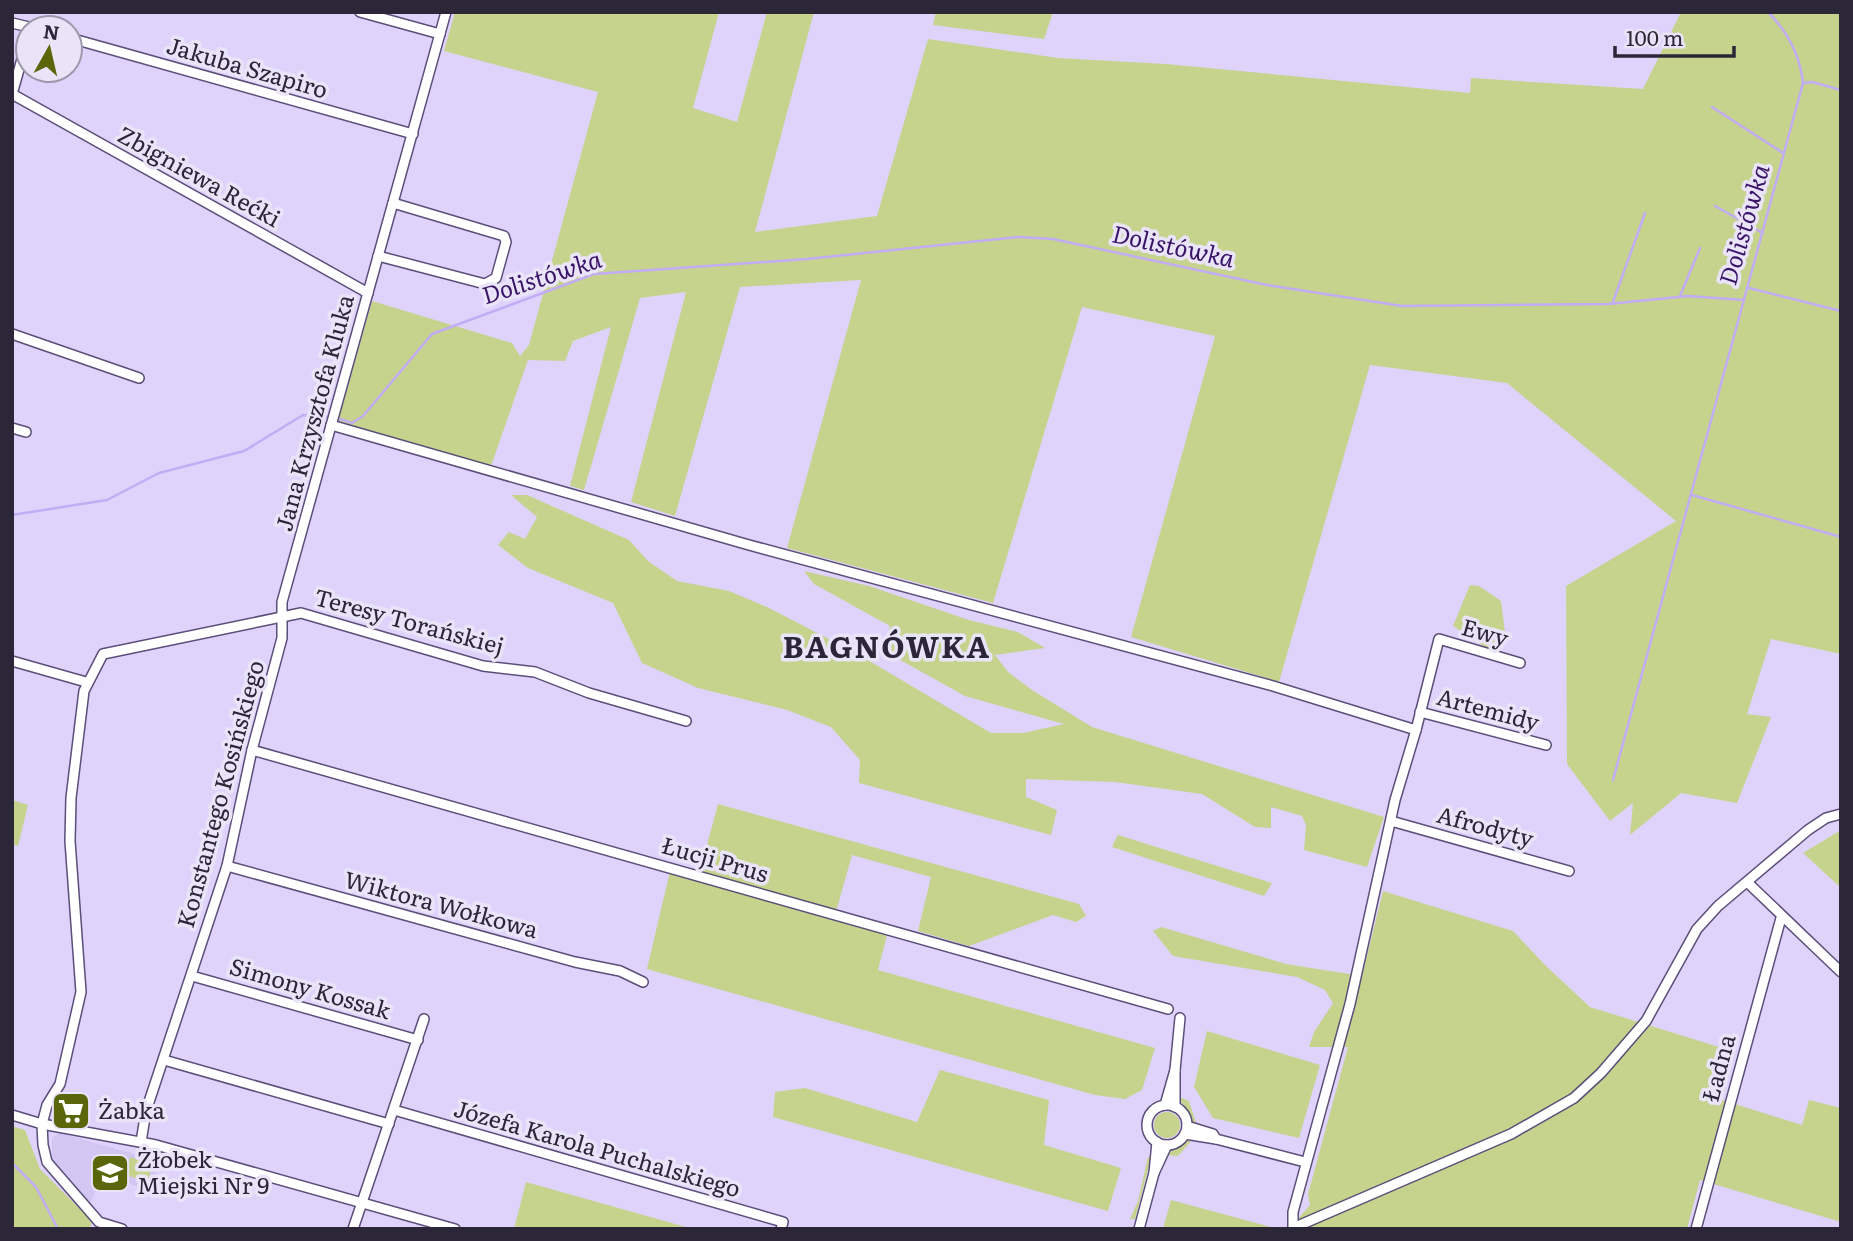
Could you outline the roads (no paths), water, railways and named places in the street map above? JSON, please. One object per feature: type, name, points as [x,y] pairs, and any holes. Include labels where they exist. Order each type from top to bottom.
[{"type":"street","points":[[12,20],[14,12]]},
{"type":"street","points":[[360,12],[440,34]]},
{"type":"street","name":"Jana Krzysztofa Kluka","points":[[282,615],[282,602],[446,12]]},
{"type":"street","name":"Jakuba Szapiro","points":[[84,42],[413,134]]},
{"type":"street","name":"Zbigniewa Rećki","points":[[12,94],[368,293]]},
{"type":"street","points":[[379,256],[485,284],[496,278],[506,242],[504,236],[393,203]]},
{"type":"street","points":[[12,334],[139,378]]},
{"type":"street","points":[[331,425],[749,545],[1261,683],[1416,730]]},
{"type":"street","points":[[12,428],[26,432]]},
{"type":"street","name":"Teresy Torańskiej","points":[[282,615],[300,613],[484,667],[535,672],[589,693],[686,721]]},
{"type":"street","points":[[122,1229],[99,1222],[52,1169],[44,1154],[42,1124],[47,1105],[60,1084],[81,992],[69,821],[74,757],[86,682],[100,656],[108,652],[270,622],[282,615]]},
{"type":"street","name":"Konstantego Kosińskiego","points":[[141,1142],[146,1111],[227,866],[252,750],[282,638],[282,615]]},
{"type":"street","name":"Ewy","points":[[1420,712],[1439,639],[1520,663]]},
{"type":"street","points":[[12,661],[86,682]]},
{"type":"street","points":[[1420,712],[1391,821],[1350,1004],[1305,1162],[1293,1212],[1293,1228],[1511,1134],[1574,1098],[1601,1073],[1646,1021],[1697,929],[1808,830],[1826,818],[1841,814]]},
{"type":"street","name":"Artemidy","points":[[1420,712],[1546,745]]},
{"type":"street","name":"Łucji Prus","points":[[252,750],[1168,1009]]},
{"type":"street","name":"Afrodyty","points":[[1391,821],[1569,871]]},
{"type":"street","name":"Wiktora Wołkowa","points":[[227,866],[575,962],[620,971],[643,982]]},
{"type":"street","points":[[1747,882],[1781,918],[1841,972]]},
{"type":"street","name":"Ładna","points":[[1696,1229],[1781,918]]},
{"type":"street","name":"Simony Kossak","points":[[192,976],[418,1040]]},
{"type":"street","points":[[1170,1106],[1180,1018]]},
{"type":"street","points":[[353,1229],[424,1019]]},
{"type":"street","points":[[164,1060],[388,1124]]},
{"type":"street","points":[[1170,1106],[1184,1114],[1186,1130],[1177,1142],[1162,1144],[1150,1135],[1148,1121],[1154,1110],[1170,1106]]},
{"type":"street","name":"Józefa Karola Puchalskiego","points":[[394,1110],[783,1222],[781,1229]]},
{"type":"street","points":[[12,1115],[42,1124],[141,1142],[455,1229]]},
{"type":"street","points":[[1186,1130],[1213,1134],[1216,1139],[1305,1162]]},
{"type":"street","points":[[1139,1229],[1162,1144]]},
{"type":"waterway","points":[[1613,780],[1803,83],[1792,44],[1768,12]]},
{"type":"waterway","points":[[1803,83],[1812,82],[1841,90]]},
{"type":"waterway","points":[[1712,107],[1783,153]]},
{"type":"waterway","points":[[1715,206],[1763,233]]},
{"type":"waterway","points":[[1613,302],[1645,213]]},
{"type":"waterway","name":"Dolistówka","points":[[340,419],[352,423],[363,416],[432,334],[594,274],[807,259],[1018,237],[1053,239],[1267,285],[1402,306],[1608,304],[1688,296],[1744,300]]},
{"type":"waterway","points":[[1680,296],[1700,248]]},
{"type":"waterway","points":[[1749,288],[1841,311]]},
{"type":"waterway","name":"Dolistówka","points":[[12,515],[107,500],[159,473],[244,451],[303,415],[329,417]]},
{"type":"waterway","points":[[1692,495],[1841,537]]},
{"type":"waterway","name":"Dolistówka","points":[[12,1163],[36,1187],[58,1229]]},
{"type":"place","name":"Żabka","points":[[71,1111]]},
{"type":"place","name":"Żłobek Miejski Nr 9","points":[[110,1173]]},
{"type":"district","name":"BAGNÓWKA","points":[[887,648]]}]
